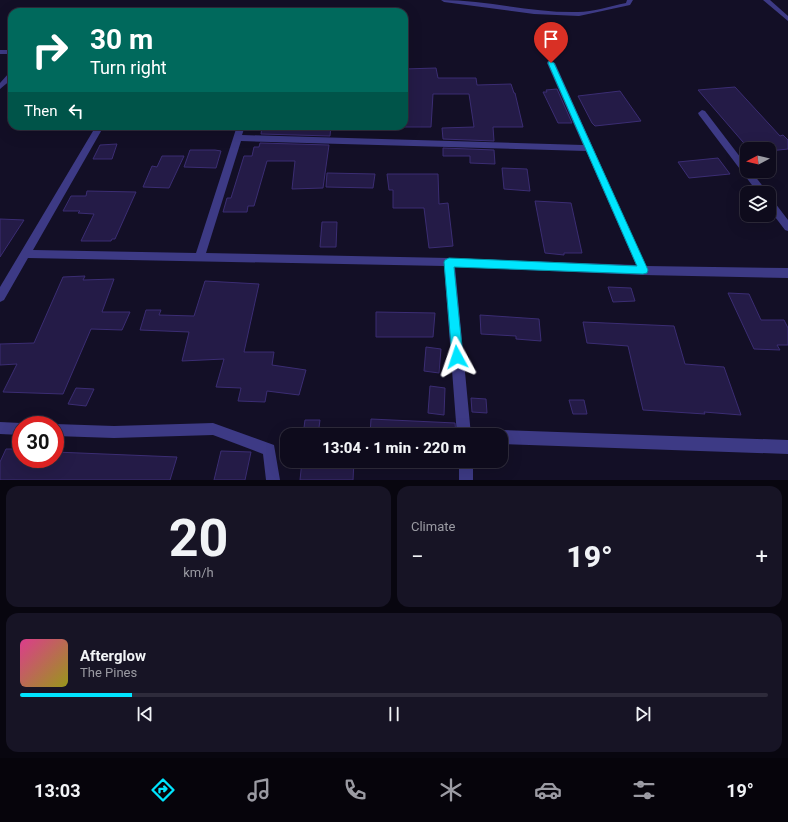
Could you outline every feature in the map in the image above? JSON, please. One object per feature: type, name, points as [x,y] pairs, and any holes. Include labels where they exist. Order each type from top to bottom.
[{"type":"street","points":[[444,0],[534,12],[579,14],[628,4],[630,0]]},
{"type":"street","points":[[766,0],[788,19]]},
{"type":"street","points":[[551,63],[643,270]]},
{"type":"street","points":[[0,87],[8,79]]},
{"type":"street","points":[[702,113],[758,186]]},
{"type":"street","points":[[0,297],[98,130]]},
{"type":"street","points":[[200,257],[240,130]]},
{"type":"street","points":[[237,138],[588,148]]},
{"type":"street","points":[[776,211],[788,227]]},
{"type":"street","points":[[24,254],[449,262],[643,270],[788,273]]},
{"type":"street","points":[[449,262],[463,428]]},
{"type":"street","points":[[0,428],[12,429]]},
{"type":"street","points":[[64,430],[114,432],[213,429],[269,450],[273,480]]},
{"type":"street","points":[[508,437],[788,447]]},
{"type":"street","points":[[466,468],[466,480]]},
{"type":"building","points":[[436,68],[438,78],[476,78],[477,85],[511,84],[515,93],[523,127],[493,127],[494,141],[443,139],[442,128],[474,127],[469,94],[433,94],[431,127],[408,127],[408,69]]},
{"type":"building","points":[[735,87],[780,136],[783,135],[788,140],[788,149],[776,150],[776,142],[743,142],[698,90]]},
{"type":"building","points":[[557,89],[572,123],[558,123],[543,92],[547,92],[546,90]]},
{"type":"building","points":[[620,91],[641,121],[595,126],[578,96]]},
{"type":"building","points":[[262,130],[331,130],[330,136],[261,134]]},
{"type":"building","points":[[260,143],[329,145],[323,188],[292,189],[295,161],[267,161],[254,206],[248,206],[247,212],[223,212],[227,198],[231,198],[244,156],[252,156],[254,147],[259,147]]},
{"type":"building","points":[[117,144],[112,159],[93,159],[100,145]]},
{"type":"building","points":[[443,148],[494,150],[495,164],[470,163],[470,156],[443,156]]},
{"type":"building","points":[[190,150],[221,151],[216,168],[184,167]]},
{"type":"building","points":[[162,156],[184,156],[169,188],[143,187],[152,166],[157,167]]},
{"type":"building","points":[[718,158],[730,174],[689,178],[678,162]]},
{"type":"building","points":[[502,168],[527,169],[530,191],[504,189]]},
{"type":"building","points":[[327,173],[375,174],[373,188],[326,187]]},
{"type":"building","points":[[387,174],[438,174],[439,204],[448,203],[453,246],[429,248],[424,208],[393,208],[393,190],[389,190]]},
{"type":"building","points":[[87,191],[136,192],[115,239],[112,239],[111,241],[81,241],[94,214],[78,213],[80,211],[63,211],[71,196],[86,196]]},
{"type":"building","points":[[535,201],[571,203],[582,253],[564,253],[564,255],[545,253]]},
{"type":"building","points":[[0,219],[24,220],[0,257]]},
{"type":"building","points":[[322,222],[337,222],[336,247],[320,247]]},
{"type":"building","points":[[85,276],[83,280],[114,279],[102,312],[130,312],[122,330],[91,329],[63,394],[3,392],[17,364],[0,365],[0,344],[34,343],[63,277]]},
{"type":"building","points":[[205,281],[259,284],[244,352],[274,352],[272,365],[306,370],[299,395],[267,391],[265,402],[238,401],[241,388],[216,387],[224,359],[182,361],[189,332],[140,330],[146,310],[161,310],[159,315],[194,316]]},
{"type":"building","points":[[608,287],[631,288],[635,301],[613,302]]},
{"type":"building","points":[[728,293],[749,294],[761,320],[784,320],[788,328],[788,345],[777,345],[780,350],[754,349]]},
{"type":"building","points":[[376,312],[435,313],[433,337],[376,337]]},
{"type":"building","points":[[480,315],[539,319],[541,341],[516,339],[516,336],[481,334]]},
{"type":"building","points":[[583,322],[674,326],[685,364],[724,367],[741,415],[643,410],[628,346],[587,343]]},
{"type":"building","points":[[426,347],[441,349],[439,373],[424,371]]},
{"type":"building","points":[[430,386],[445,388],[444,415],[428,413]]},
{"type":"building","points":[[76,388],[94,389],[86,406],[68,404]]},
{"type":"building","points":[[471,398],[486,399],[487,413],[472,412]]},
{"type":"building","points":[[569,400],[584,400],[587,414],[573,414]]},
{"type":"building","points":[[371,419],[455,423],[455,428],[370,428]]},
{"type":"building","points":[[305,420],[320,420],[319,428],[304,428]]},
{"type":"building","points":[[6,449],[12,449],[12,468],[64,468],[64,452],[177,457],[170,480],[0,480],[0,462]]},
{"type":"building","points":[[221,451],[251,452],[245,480],[214,480]]},
{"type":"building","points":[[301,468],[354,468],[353,480],[300,480]]},
{"type":"route","points":[[457,357],[449,262],[643,270],[551,63]]}]
